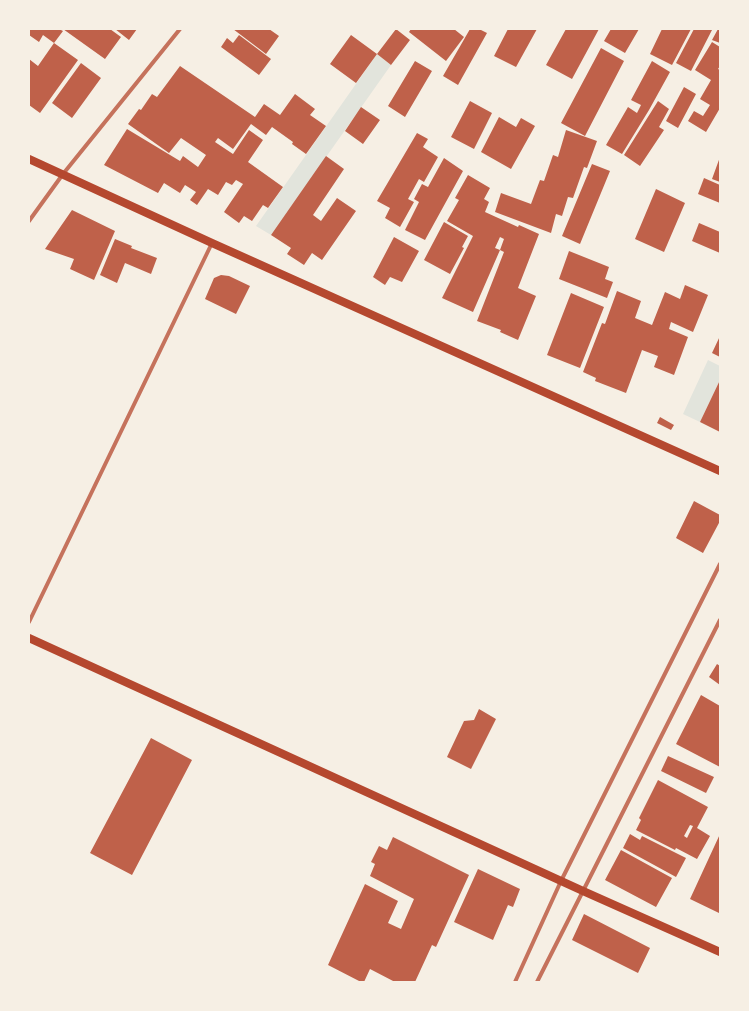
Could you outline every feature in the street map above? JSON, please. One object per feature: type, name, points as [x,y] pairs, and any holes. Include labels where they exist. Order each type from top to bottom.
[{"type":"main road","points":[[29,159],[212,243],[720,471]]},
{"type":"main road","points":[[29,638],[582,891],[720,952]]},
{"type":"street","points":[[29,221],[63,174],[180,29]]},
{"type":"street","points":[[29,622],[212,243]]},
{"type":"street","points":[[515,982],[561,881],[720,564]]},
{"type":"street","points":[[537,982],[720,620]]},
{"type":"shaded area","points":[[377,54],[391,65],[271,235],[256,226]]},
{"type":"shaded area","points":[[708,360],[720,366],[720,380],[700,422],[683,414]]},
{"type":"building","points":[[29,29],[59,29],[63,31],[54,43],[43,35],[39,42],[29,35]]},
{"type":"building","points":[[63,29],[110,29],[121,37],[105,59]]},
{"type":"building","points":[[115,29],[137,29],[129,40]]},
{"type":"building","points":[[233,29],[269,29],[279,36],[266,54]]},
{"type":"building","points":[[396,29],[410,40],[391,65],[377,54]]},
{"type":"building","points":[[411,29],[454,29],[464,37],[446,61],[409,32]]},
{"type":"building","points":[[470,29],[479,29],[487,33],[458,85],[443,76]]},
{"type":"building","points":[[508,29],[537,29],[516,67],[494,56]]},
{"type":"building","points":[[566,29],[599,29],[572,79],[546,65]]},
{"type":"building","points":[[611,29],[639,29],[625,53],[604,41]]},
{"type":"building","points":[[662,29],[691,29],[672,65],[650,54]]},
{"type":"building","points":[[694,29],[712,30],[691,71],[676,63]]},
{"type":"building","points":[[718,29],[720,29],[720,43],[712,40]]},
{"type":"building","points":[[239,35],[271,59],[259,75],[221,47],[227,38],[233,43]]},
{"type":"building","points":[[351,35],[377,54],[356,83],[330,64]]},
{"type":"building","points":[[712,42],[720,47],[720,66],[718,69],[720,70],[720,108],[706,132],[688,121],[694,111],[703,116],[710,105],[700,99],[711,80],[695,70]]},
{"type":"building","points":[[54,43],[78,60],[40,113],[29,105],[29,59],[38,66]]},
{"type":"building","points":[[601,48],[624,61],[585,136],[561,123]]},
{"type":"building","points":[[415,61],[432,71],[405,117],[388,106]]},
{"type":"building","points":[[652,61],[670,72],[622,154],[606,145],[628,107],[637,113],[641,105],[631,100]]},
{"type":"building","points":[[81,63],[101,78],[72,118],[52,103]]},
{"type":"building","points":[[180,66],[255,117],[264,104],[280,115],[295,94],[315,109],[310,115],[326,126],[306,154],[292,144],[293,142],[272,127],[266,135],[251,124],[233,149],[218,138],[215,142],[233,154],[249,130],[263,140],[248,162],[283,187],[268,208],[263,205],[252,221],[244,216],[239,223],[224,212],[243,184],[236,180],[232,185],[226,182],[218,195],[208,189],[197,205],[190,200],[196,192],[185,185],[180,193],[164,183],[158,193],[104,165],[127,129],[180,161],[183,156],[198,167],[206,155],[181,138],[169,153],[128,124],[139,109],[141,110],[152,94],[157,97]]},
{"type":"building","points":[[684,87],[696,94],[678,128],[666,121]]},
{"type":"building","points":[[470,101],[492,113],[474,149],[451,137]]},
{"type":"building","points":[[658,101],[669,109],[659,127],[664,130],[640,166],[624,155]]},
{"type":"building","points":[[361,107],[380,120],[363,144],[345,131]]},
{"type":"building","points":[[499,117],[516,127],[521,118],[535,126],[511,169],[481,152]]},
{"type":"building","points":[[566,130],[597,141],[587,168],[584,167],[573,198],[568,197],[562,216],[556,214],[551,233],[495,212],[501,193],[531,204],[540,180],[544,181],[553,155],[558,157]]},
{"type":"building","points":[[417,133],[428,139],[423,147],[438,157],[424,182],[419,179],[408,199],[414,202],[400,227],[385,218],[390,208],[377,201]]},
{"type":"building","points":[[326,156],[344,169],[313,215],[321,221],[337,198],[356,211],[322,260],[312,253],[304,265],[287,254],[291,248],[271,235]]},
{"type":"building","points":[[720,157],[720,182],[712,179]]},
{"type":"building","points":[[444,158],[463,171],[425,240],[405,230],[419,202],[414,199],[422,184],[428,187]]},
{"type":"building","points":[[592,164],[610,171],[580,244],[562,236]]},
{"type":"building","points":[[468,175],[490,188],[484,199],[489,202],[485,212],[518,227],[519,225],[539,234],[518,288],[536,296],[518,340],[500,332],[501,330],[477,321],[504,252],[500,250],[473,312],[442,298],[473,236],[447,221],[459,200],[455,198]],"holes":[[[500,237],[504,239],[500,250],[495,248]]]},
{"type":"building","points":[[704,178],[720,185],[720,203],[698,194]]},
{"type":"building","points":[[656,189],[685,203],[664,252],[635,239]]},
{"type":"building","points":[[72,210],[115,231],[94,280],[70,269],[74,259],[45,249]]},
{"type":"building","points":[[444,222],[468,236],[462,247],[464,248],[450,274],[424,260]]},
{"type":"building","points":[[699,223],[720,232],[720,253],[692,241]]},
{"type":"building","points":[[394,237],[419,251],[402,282],[390,277],[385,285],[373,277]]},
{"type":"building","points":[[115,239],[132,246],[131,248],[157,258],[151,274],[125,263],[117,283],[100,275]]},
{"type":"building","points":[[569,251],[609,267],[605,279],[613,282],[607,298],[559,279]]},
{"type":"building","points":[[221,275],[229,276],[250,286],[236,314],[205,299],[214,278]]},
{"type":"building","points":[[685,285],[708,295],[693,332],[671,322],[669,329],[688,337],[674,375],[654,367],[658,356],[642,350],[626,393],[595,381],[596,378],[583,372],[602,323],[605,324],[617,291],[641,301],[635,318],[652,325],[665,292],[680,299]]},
{"type":"building","points":[[571,293],[604,307],[580,368],[547,355]]},
{"type":"building","points":[[720,336],[720,357],[712,353]]},
{"type":"building","points":[[720,380],[720,432],[700,422]]},
{"type":"building","points":[[660,417],[674,425],[671,430],[657,423]]},
{"type":"building","points":[[694,501],[720,515],[720,521],[703,553],[676,538]]},
{"type":"building","points":[[717,664],[720,666],[720,685],[709,677]]},
{"type":"building","points":[[701,695],[720,706],[720,767],[676,744]]},
{"type":"building","points":[[479,709],[496,719],[471,769],[447,757],[464,721],[474,720]]},
{"type":"building","points":[[151,738],[192,760],[132,875],[90,853]]},
{"type":"building","points":[[668,756],[714,777],[706,793],[661,771]]},
{"type":"building","points":[[658,780],[708,807],[697,828],[710,836],[697,859],[676,848],[675,850],[636,830],[641,820],[639,818]],"holes":[[[690,825],[693,826],[687,838],[684,836]]]},
{"type":"building","points":[[630,834],[640,840],[642,836],[686,858],[676,877],[623,848]]},
{"type":"building","points":[[720,834],[720,911],[719,913],[690,899]]},
{"type":"building","points":[[393,837],[469,875],[436,947],[432,945],[415,982],[395,982],[370,969],[364,982],[361,982],[328,965],[365,884],[398,901],[388,923],[401,929],[414,899],[370,876],[375,864],[371,862],[379,846],[387,850]]},
{"type":"building","points":[[621,850],[672,878],[656,907],[605,880]]},
{"type":"building","points":[[478,869],[520,889],[513,907],[508,905],[493,940],[454,922]]},
{"type":"building","points":[[584,914],[650,948],[638,973],[572,940]]}]
